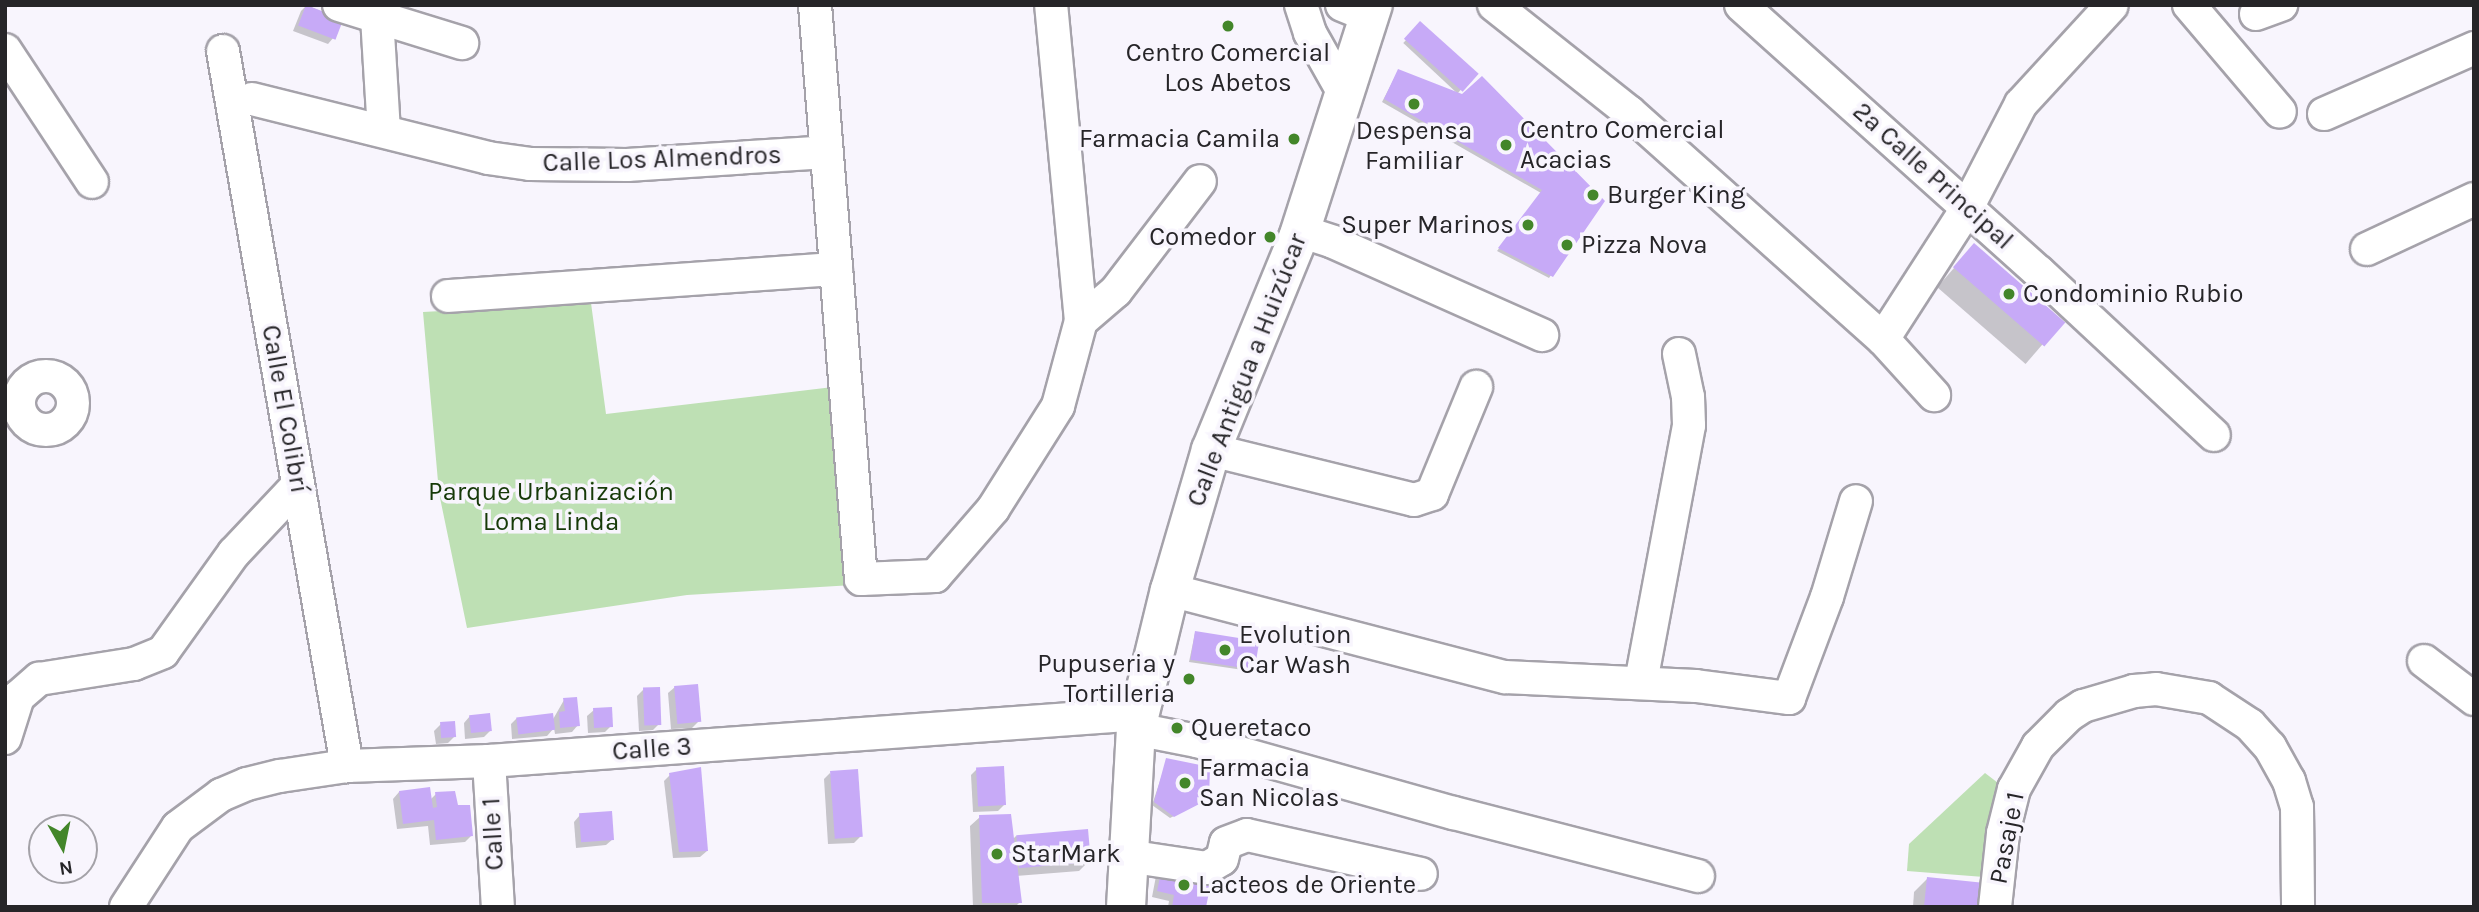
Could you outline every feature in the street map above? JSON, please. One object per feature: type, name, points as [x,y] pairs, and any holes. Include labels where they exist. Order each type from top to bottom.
[{"type":"main road","name":"Calle Antigua a Huizúcar","points":[[1126,907],[1127,856],[1138,721],[1170,590],[1211,450],[1300,231],[1345,95],[1361,9]]},
{"type":"street","points":[[339,5],[462,43]]},
{"type":"street","points":[[815,5],[861,579],[935,576],[993,509],[1058,406],[1081,321],[1051,5]]},
{"type":"street","points":[[1301,5],[1310,33],[1345,95]]},
{"type":"street","points":[[1494,5],[1629,112],[1883,339],[1934,396]]},
{"type":"street","name":"2a Calle Principal","points":[[1741,5],[1860,109],[1966,210],[2039,272],[2214,435]]},
{"type":"street","points":[[1883,339],[1966,210],[2021,104],[2112,5]]},
{"type":"street","points":[[2189,5],[2280,112]]},
{"type":"street","points":[[377,18],[384,131]]},
{"type":"street","points":[[2324,114],[2474,48]]},
{"type":"street","points":[[5,50],[92,182]]},
{"type":"street","name":"Calle El Colibrí","points":[[223,51],[347,766]]},
{"type":"street","name":"Calle Los Almendros","points":[[253,99],[488,158],[579,167],[827,152]]},
{"type":"street","points":[[1081,321],[1116,291],[1199,181]]},
{"type":"street","points":[[2367,249],[2474,199]]},
{"type":"street","points":[[1300,231],[1333,242],[1542,335]]},
{"type":"street","points":[[448,296],[836,269]]},
{"type":"street","points":[[1641,682],[1689,425],[1688,397],[1679,354]]},
{"type":"street","points":[[1211,450],[1414,500],[1432,494],[1476,387]]},
{"type":"street","points":[[5,738],[18,698],[39,680],[134,664],[163,652],[234,553],[298,485]]},
{"type":"street","points":[[1170,590],[1505,677],[1641,682],[1789,698],[1826,597],[1856,501]]},
{"type":"street","points":[[2424,661],[2474,699]]},
{"type":"street","name":"Pasaje 1","points":[[1995,907],[2003,833],[2014,789],[2038,746],[2063,720],[2083,706],[2134,691],[2156,689],[2209,698],[2250,725],[2270,747],[2289,781],[2297,807],[2298,907]]},
{"type":"street","name":"Calle 3","points":[[126,907],[178,827],[221,795],[247,784],[347,766],[489,761],[1138,721],[1198,741],[1454,813],[1698,876]]},
{"type":"street","name":"Calle 1","points":[[489,761],[498,907]]},
{"type":"street","points":[[1127,856],[1207,868],[1222,859],[1226,843],[1247,835],[1421,874]]},
{"type":"green space","name":"Parque Urbanización Loma Linda","points":[[591,303],[606,414],[833,387],[853,585],[687,595],[467,628],[439,493],[423,312]]},
{"type":"green space","points":[[1985,773],[2010,792],[1984,877],[1907,871],[1909,844]]},
{"type":"building","points":[[306,5],[343,19],[335,40],[298,26]]},
{"type":"building","points":[[1420,21],[1479,74],[1463,92],[1404,39]]},
{"type":"building","name":"Centro Comercial Acacias","points":[[1398,69],[1462,94],[1482,76],[1605,201],[1553,277],[1498,248],[1542,190],[1384,99]]},
{"type":"building","name":"Condominio Rubio","points":[[1974,243],[2065,322],[2044,347],[1953,267]]},
{"type":"building","name":"Evolution Car Wash","points":[[1195,631],[1259,641],[1255,670],[1190,660]]},
{"type":"building","points":[[698,684],[701,722],[677,724],[674,686]]},
{"type":"building","points":[[660,687],[661,725],[644,726],[643,688]]},
{"type":"building","points":[[577,697],[580,726],[560,728],[559,712],[565,711],[563,698]]},
{"type":"building","points":[[612,707],[613,727],[594,728],[593,708]]},
{"type":"building","points":[[490,713],[492,731],[471,733],[469,715]]},
{"type":"building","points":[[553,713],[555,730],[518,734],[516,718]]},
{"type":"building","points":[[455,721],[456,737],[441,738],[440,722]]},
{"type":"building","name":"Farmacia San Nicolas","points":[[1166,758],[1210,767],[1209,799],[1174,817],[1154,802]]},
{"type":"building","points":[[1004,766],[1006,805],[978,806],[976,767]]},
{"type":"building","points":[[701,767],[708,851],[679,852],[669,773]]},
{"type":"building","points":[[858,769],[863,837],[835,839],[830,771]]},
{"type":"building","points":[[430,787],[433,808],[437,807],[435,792],[455,791],[458,805],[470,805],[473,836],[436,840],[434,820],[403,824],[399,791]]},
{"type":"building","points":[[612,811],[614,840],[581,842],[579,813]]},
{"type":"building","name":"StarMark","points":[[1011,814],[1022,903],[982,903],[979,815]]},
{"type":"building","points":[[1088,829],[1091,862],[1019,868],[1016,835]]},
{"type":"building","name":"Lacteos de Oriente","points":[[1162,868],[1212,878],[1206,907],[1172,907],[1174,895],[1157,891]]},
{"type":"building","points":[[1927,877],[1985,883],[1983,907],[1924,907]]},
{"type":"place","name":"Centro Comercial Los Abetos","points":[[1228,26]]},
{"type":"place","name":"Despensa Familiar","points":[[1414,104]]},
{"type":"place","name":"Farmacia Camila","points":[[1294,139]]},
{"type":"place","name":"Centro Comercial Acacias","points":[[1506,145]]},
{"type":"place","name":"Burger King","points":[[1593,195]]},
{"type":"place","name":"Super Marinos","points":[[1528,225]]},
{"type":"place","name":"Comedor","points":[[1270,237]]},
{"type":"place","name":"Pizza Nova","points":[[1567,245]]},
{"type":"place","name":"Condominio Rubio","points":[[2009,294]]},
{"type":"place","name":"Evolution Car Wash","points":[[1225,650]]},
{"type":"place","name":"Pupuseria y Tortilleria","points":[[1189,679]]},
{"type":"place","name":"Queretaco","points":[[1177,728]]},
{"type":"place","name":"Farmacia San Nicolas","points":[[1185,783]]},
{"type":"place","name":"StarMark","points":[[997,854]]},
{"type":"place","name":"Lacteos de Oriente","points":[[1184,885]]}]
